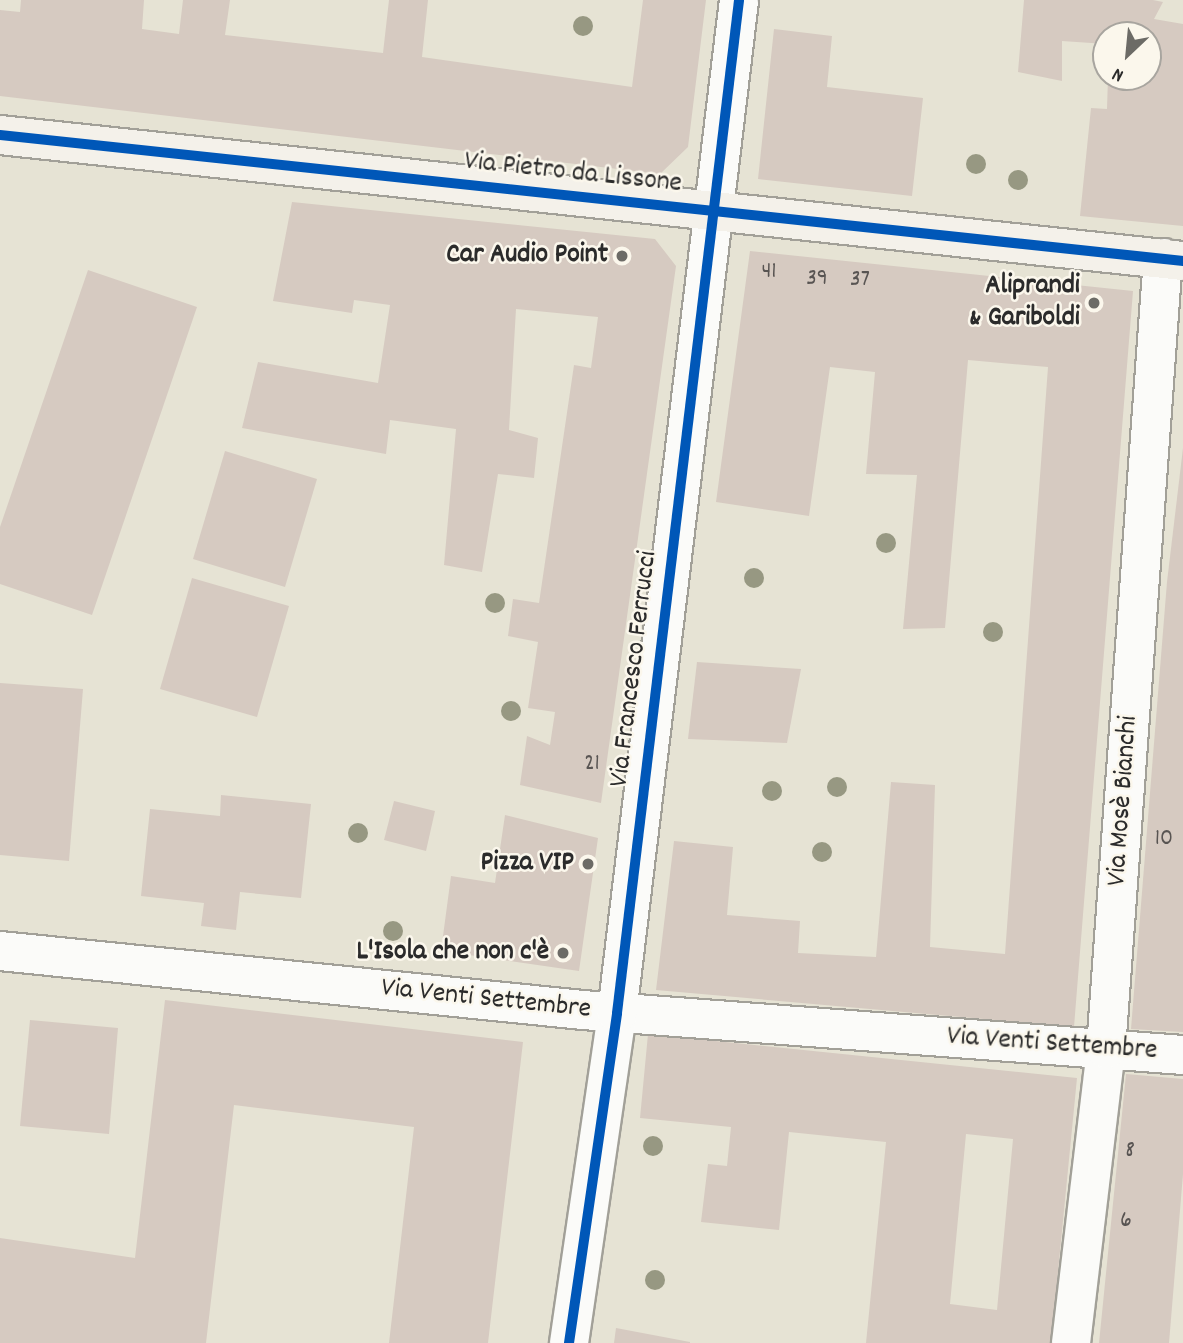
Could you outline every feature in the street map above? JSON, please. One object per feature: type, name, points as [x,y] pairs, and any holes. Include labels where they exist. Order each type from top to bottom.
[{"type":"street","name":"Via Francesco Ferrucci","points":[[569,1343],[617,1013],[739,0]]},
{"type":"street","name":"Via Pietro da Lissone","points":[[0,135],[1173,259]]},
{"type":"street","name":"Via Mosè Bianchi","points":[[1071,1343],[1106,1049],[1173,259]]},
{"type":"street","name":"Via Venti Settembre","points":[[0,951],[617,1013],[1183,1055]]},
{"type":"building","points":[[21,0],[144,0],[142,29],[179,34],[183,0],[230,0],[225,35],[383,53],[389,0],[428,0],[422,57],[632,87],[643,0],[706,0],[688,147],[660,174],[0,96],[0,10],[20,12]]},
{"type":"building","points":[[1024,0],[1163,2],[1154,19],[1183,24],[1183,226],[1080,216],[1091,108],[1107,109],[1108,91],[1162,91],[1162,21],[1092,21],[1092,43],[1062,41],[1062,81],[1018,72]]},
{"type":"building","points":[[774,29],[832,36],[827,87],[923,98],[912,196],[758,179]]},
{"type":"building","points":[[292,202],[655,239],[676,266],[601,803],[520,785],[527,736],[550,745],[555,712],[528,708],[538,642],[508,636],[513,599],[539,603],[574,365],[591,368],[598,317],[516,309],[509,430],[538,438],[534,478],[498,474],[482,572],[444,565],[456,429],[390,420],[386,454],[242,428],[258,362],[378,383],[390,305],[354,300],[352,313],[273,301]]},
{"type":"building","points":[[750,251],[1133,291],[1074,1027],[656,990],[674,841],[733,847],[727,915],[800,921],[798,953],[876,957],[891,782],[935,785],[930,947],[1005,954],[1048,367],[968,360],[945,628],[903,629],[917,475],[866,474],[875,372],[830,367],[809,516],[716,502]]},
{"type":"building","points":[[88,270],[197,307],[92,615],[0,584],[0,527]]},
{"type":"building","points":[[1183,448],[1183,1032],[1131,1029],[1167,582]]},
{"type":"building","points":[[225,451],[317,479],[285,587],[193,559]]},
{"type":"building","points":[[192,578],[289,606],[257,717],[160,689]]},
{"type":"building","points":[[697,662],[801,669],[787,743],[688,739]]},
{"type":"building","points":[[0,683],[83,689],[69,861],[0,855]]},
{"type":"building","points":[[221,795],[311,804],[301,898],[240,892],[236,930],[201,926],[204,903],[141,896],[150,809],[220,816]]},
{"type":"building","points":[[394,801],[435,811],[426,851],[384,840]]},
{"type":"building","points":[[505,815],[598,838],[579,971],[441,951],[451,876],[495,883]]},
{"type":"building","points":[[165,1000],[523,1042],[488,1343],[389,1343],[414,1127],[234,1105],[206,1343],[0,1343],[0,1238],[135,1258]]},
{"type":"building","points":[[30,1020],[118,1028],[109,1134],[20,1126]]},
{"type":"building","points":[[648,1034],[1077,1078],[1051,1343],[866,1343],[886,1142],[789,1132],[779,1230],[701,1222],[708,1164],[727,1166],[731,1127],[640,1118]],"holes":[[[966,1134],[1013,1139],[997,1310],[950,1304]]]},
{"type":"building","points":[[1126,1074],[1183,1079],[1183,1174],[1169,1343],[1099,1343]]},
{"type":"building","points":[[616,1328],[690,1342],[690,1343],[614,1343]]},
{"type":"cycle path","points":[[569,1343],[617,1013],[739,0]]},
{"type":"cycle path","points":[[0,135],[1183,261]]},
{"type":"place","name":"Car Audio Point","points":[[622,256]]},
{"type":"place","name":"Aliprandi & Gariboldi","points":[[1094,303]]},
{"type":"place","name":"Pizza VIP","points":[[588,864]]},
{"type":"place","name":"L'Isola che non c'è","points":[[563,953]]}]
